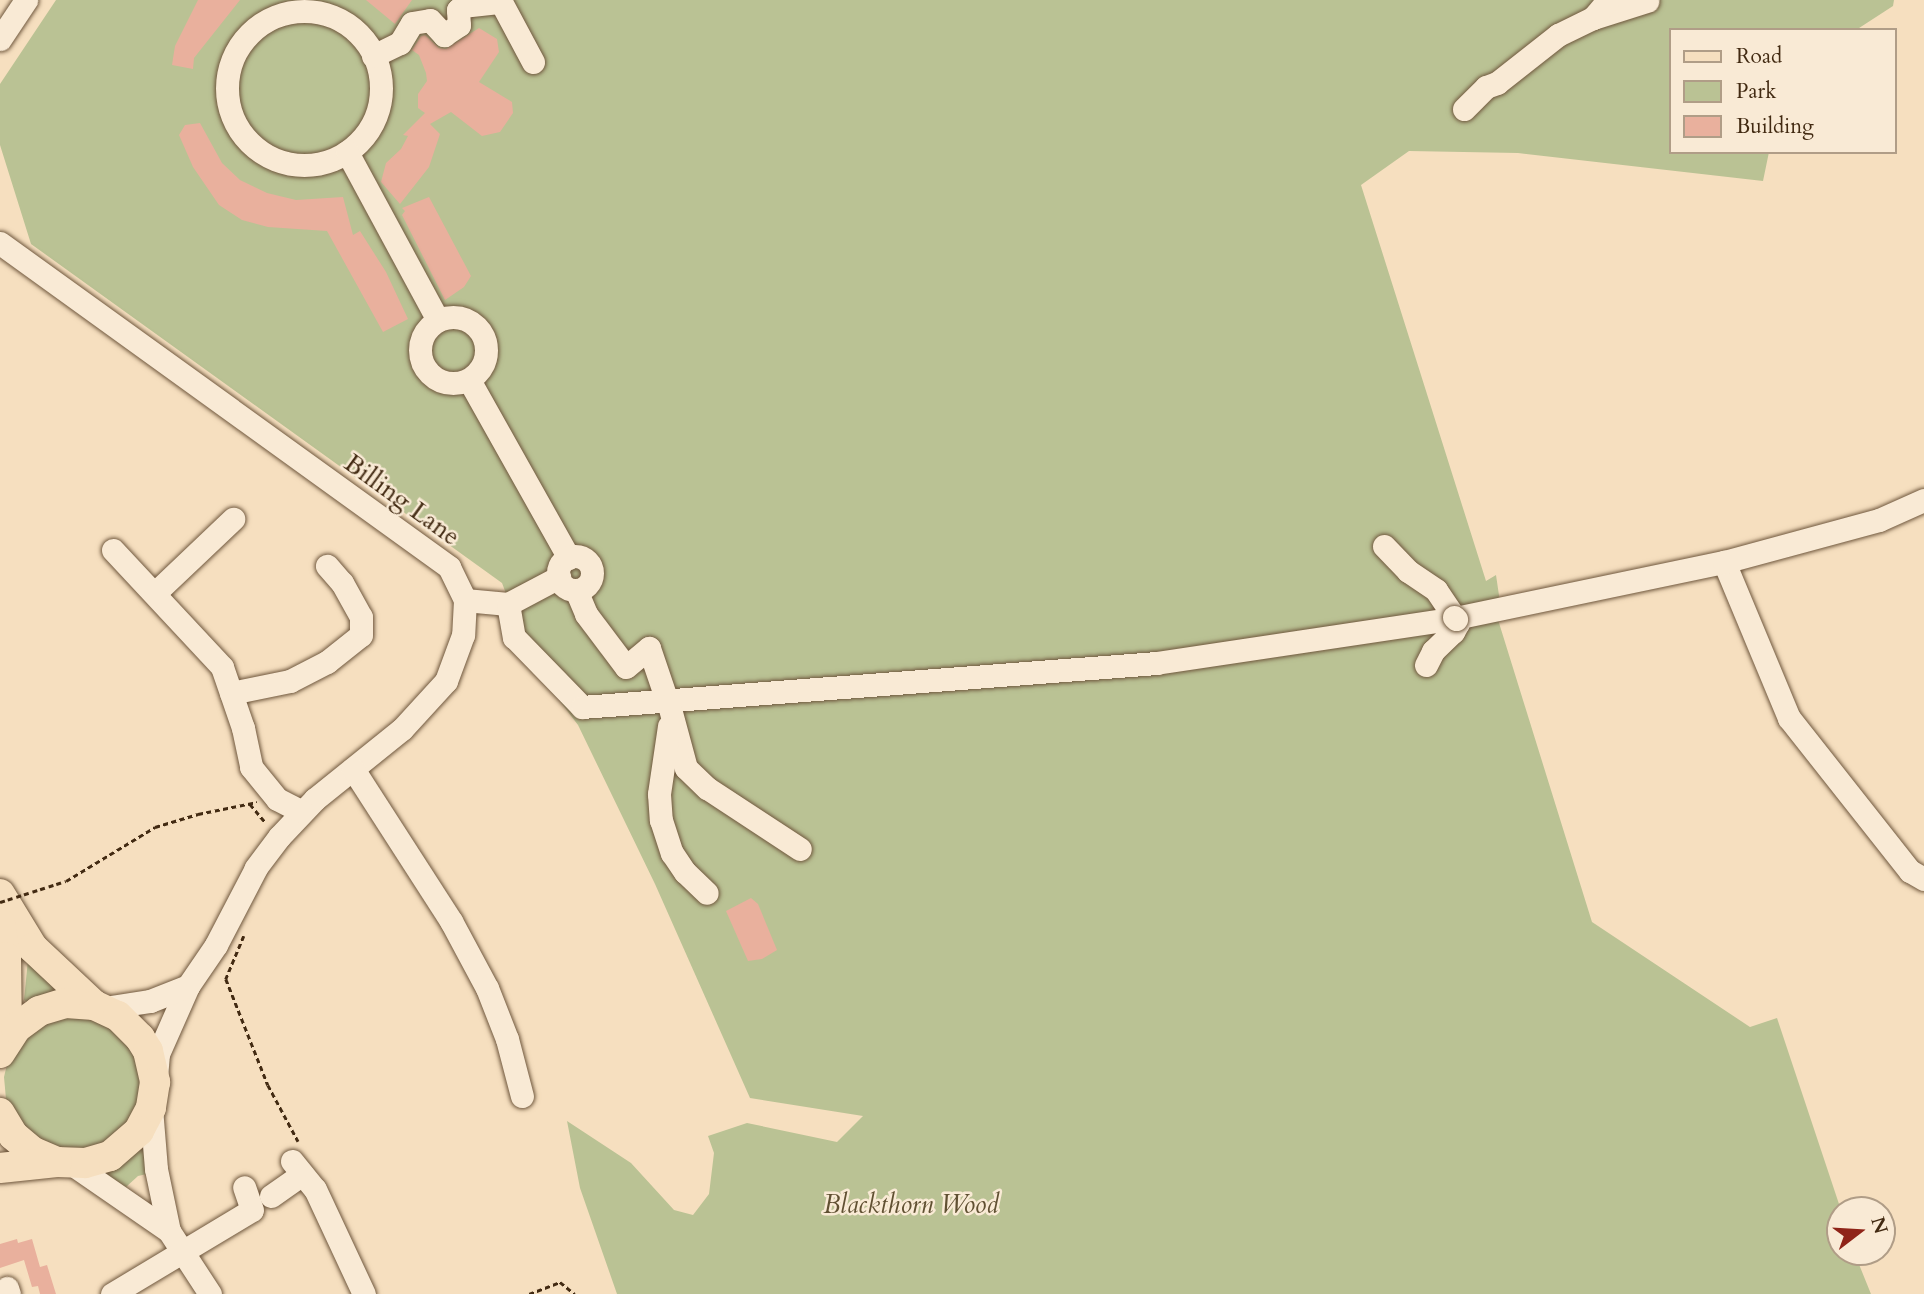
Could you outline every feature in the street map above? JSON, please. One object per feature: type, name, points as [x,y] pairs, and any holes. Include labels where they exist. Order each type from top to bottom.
[{"type":"main road","points":[[0,894],[33,948],[99,1007],[130,1026],[140,1038],[153,1066],[153,1095],[139,1131],[121,1149],[98,1160],[0,1168]]},
{"type":"main road","points":[[0,923],[6,957],[4,1046]]},
{"type":"main road","points":[[4,1046],[27,1019],[52,1006],[99,1007]]},
{"type":"main road","points":[[0,1113],[22,1144],[65,1163]]},
{"type":"street","points":[[0,39],[26,0]]},
{"type":"street","points":[[260,25],[276,0]]},
{"type":"street","points":[[1593,19],[1608,0]]},
{"type":"street","points":[[1464,109],[1486,87],[1497,83],[1558,34],[1647,1]]},
{"type":"street","points":[[373,56],[400,43],[412,23],[430,20],[444,35],[459,25],[458,10],[461,6],[501,2],[533,62]]},
{"type":"street","points":[[319,7],[348,25],[366,42],[373,56],[381,89],[377,113],[365,135],[347,152],[326,162],[302,165],[278,161],[257,149],[240,132],[230,110],[226,86],[231,63],[242,41],[260,25],[280,14],[319,7]]},
{"type":"street","points":[[347,152],[438,320]]},
{"type":"street","name":"Billing Lane","points":[[0,243],[449,567],[465,600],[463,635],[446,681],[402,729],[302,813],[256,868],[216,945],[188,986],[158,1054],[153,1095],[156,1169],[169,1231]]},
{"type":"street","points":[[448,317],[468,320],[483,334],[486,355],[477,373],[469,380],[459,383],[438,380],[423,366],[420,356],[423,335],[438,320],[448,317]]},
{"type":"street","points":[[469,380],[586,614],[626,667],[649,648],[686,768],[708,788],[800,849]]},
{"type":"street","points":[[508,604],[514,637],[582,707],[1156,663],[1460,617],[1724,562],[1879,520],[1924,500]]},
{"type":"street","points":[[155,593],[233,519]]},
{"type":"street","points":[[1384,546],[1408,571],[1436,590],[1458,623],[1448,639],[1433,651],[1426,665]]},
{"type":"street","points":[[113,550],[222,667],[251,767],[277,799],[302,813]]},
{"type":"street","points":[[1724,562],[1789,718],[1910,871],[1924,879]]},
{"type":"street","points":[[231,693],[290,681],[327,662],[361,635],[361,617],[342,583],[327,566]]},
{"type":"street","points":[[465,600],[508,604],[568,575]]},
{"type":"street","points":[[668,706],[659,794],[661,820],[672,853],[685,872],[707,893]]},
{"type":"street","points":[[353,769],[450,921],[487,988],[507,1039],[522,1097]]},
{"type":"street","points":[[99,1007],[150,1001],[188,986]]},
{"type":"street","points":[[271,1196],[300,1161],[364,1294]]},
{"type":"street","points":[[65,1163],[169,1231],[210,1294]]},
{"type":"street","points":[[112,1294],[252,1210],[244,1188]]},
{"type":"path","points":[[0,902],[66,881],[155,827],[198,814],[277,799]]},
{"type":"path","points":[[246,930],[226,979],[268,1085],[298,1141],[300,1161]]},
{"type":"path","points":[[529,1294],[560,1282],[575,1294]]},
{"type":"green space","name":"Blackthorn Wood","points":[[56,0],[1894,0],[1893,6],[1859,28],[1668,28],[1668,154],[1769,154],[1763,181],[1518,153],[1409,151],[1361,185],[1486,581],[1496,575],[1501,609],[1495,610],[1592,922],[1750,1027],[1777,1018],[1836,1196],[1826,1196],[1826,1266],[1860,1266],[1871,1294],[617,1294],[580,1188],[567,1121],[631,1163],[674,1210],[693,1215],[709,1194],[714,1153],[708,1136],[747,1123],[837,1142],[863,1116],[750,1098],[655,884],[578,725],[534,667],[502,583],[31,244],[0,145],[0,84]]},
{"type":"green space","points":[[28,960],[62,989],[27,1002],[24,1000]]},
{"type":"green space","points":[[80,1012],[120,1029],[143,1068],[136,1116],[100,1148],[52,1149],[15,1120],[6,1099],[4,1077],[9,1056],[37,1022]]},
{"type":"green space","points":[[144,1144],[151,1173],[138,1176],[126,1187],[102,1173]]},
{"type":"building","points":[[198,0],[240,0],[194,58],[193,69],[172,65],[175,46]]},
{"type":"building","points":[[366,0],[412,0],[395,24]]},
{"type":"building","points":[[479,28],[497,39],[499,52],[479,82],[512,102],[513,113],[500,132],[482,136],[451,112],[430,124],[440,134],[429,167],[400,204],[381,182],[386,163],[401,149],[408,136],[403,135],[425,113],[418,108],[418,94],[427,81],[426,73],[419,55],[412,50],[421,36],[425,35],[439,48],[446,49]]},
{"type":"building","points":[[200,123],[222,163],[240,180],[267,193],[296,200],[343,197],[353,235],[360,231],[386,272],[408,319],[383,332],[327,231],[268,227],[242,220],[219,205],[193,167],[179,135],[185,125]]},
{"type":"building","points":[[429,197],[471,276],[464,287],[445,300],[402,215],[405,211],[402,208]]},
{"type":"building","points":[[751,898],[758,904],[777,950],[762,959],[748,961],[726,911]]},
{"type":"building","points":[[17,1239],[18,1243],[32,1239],[40,1267],[47,1265],[56,1294],[40,1294],[38,1286],[32,1287],[24,1260],[0,1268],[0,1244]]}]
